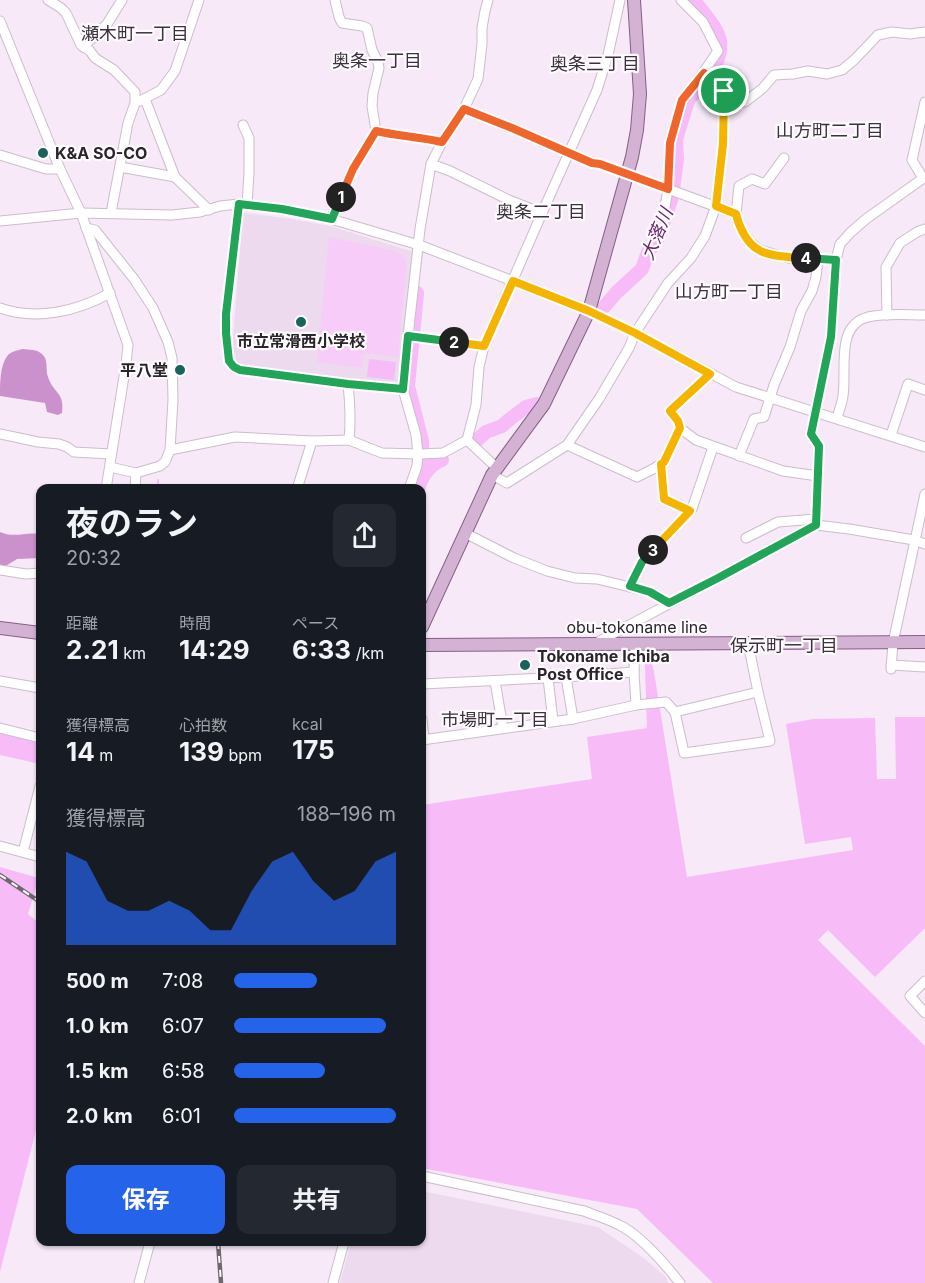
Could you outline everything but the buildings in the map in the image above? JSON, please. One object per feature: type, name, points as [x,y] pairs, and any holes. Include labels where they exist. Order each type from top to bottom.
[{"type":"main road","points":[[426,618],[494,472],[544,404],[589,311],[637,130],[640,94],[634,0]]},
{"type":"main road","points":[[0,628],[36,632]]},
{"type":"main road","name":"obu-tokoname line","points":[[426,645],[925,642]]},
{"type":"street","points":[[48,0],[66,13],[83,47],[90,51],[94,58],[114,70],[135,92],[135,103],[128,123],[111,213]]},
{"type":"street","points":[[83,47],[107,24],[122,0]]},
{"type":"street","points":[[135,103],[161,90],[175,71],[199,0]]},
{"type":"street","points":[[332,219],[353,169],[376,131],[372,106],[380,68],[372,50],[367,28],[342,23],[335,0]]},
{"type":"street","points":[[411,484],[422,454],[403,389],[418,246],[431,164],[442,142],[464,109],[478,79],[482,28],[489,0]]},
{"type":"street","points":[[170,450],[235,437],[312,441],[349,440],[382,453],[422,454],[443,453],[467,440],[476,405],[479,367],[484,346],[597,90],[608,55],[620,0]]},
{"type":"street","points":[[665,207],[672,191],[670,143],[682,100],[718,51],[703,22],[681,0]]},
{"type":"street","points":[[0,21],[60,169],[81,213],[128,345],[107,484]]},
{"type":"street","points":[[704,73],[724,91],[745,102],[763,88],[774,75],[808,71],[826,74],[842,70],[878,36],[892,32],[910,34],[925,32]]},
{"type":"street","points":[[467,440],[494,472],[507,483],[567,445],[599,399],[629,348],[635,333],[668,283],[691,258],[707,232],[716,206],[723,144],[724,91]]},
{"type":"street","points":[[145,99],[175,177],[208,210]]},
{"type":"street","points":[[816,522],[819,446],[811,434],[831,337],[836,260],[840,244],[866,219],[924,177],[912,160],[925,102]]},
{"type":"street","points":[[464,109],[592,163],[736,214]]},
{"type":"street","points":[[243,125],[249,138],[249,173],[226,314],[229,361],[240,370],[403,389]]},
{"type":"street","points":[[376,131],[442,142]]},
{"type":"street","points":[[0,154],[46,169],[60,169]]},
{"type":"street","points":[[784,158],[765,184],[752,179],[739,186],[736,214],[745,237],[759,250],[788,258],[836,260]]},
{"type":"street","points":[[431,164],[542,213]]},
{"type":"street","points":[[120,167],[175,177]]},
{"type":"street","points":[[0,221],[81,213],[172,215],[200,212],[220,206],[243,205],[282,209],[332,219],[418,246],[589,311],[736,387],[925,447]]},
{"type":"street","points":[[86,228],[95,230],[134,279],[153,308],[165,334],[172,358],[173,400],[170,450],[165,462],[160,466],[136,473],[110,467]]},
{"type":"street","points":[[886,315],[886,267],[900,243],[925,229]]},
{"type":"street","points":[[739,456],[754,419],[764,417],[801,310],[812,291],[818,259]]},
{"type":"street","points":[[0,308],[15,313],[42,314],[94,302],[110,293]]},
{"type":"street","points":[[837,418],[843,396],[846,339],[853,324],[866,317],[925,315]]},
{"type":"street","points":[[408,336],[484,346]]},
{"type":"street","points":[[831,337],[846,339]]},
{"type":"street","points":[[710,374],[670,411],[678,421],[680,428],[696,440],[713,447],[783,471],[818,476]]},
{"type":"street","points":[[348,384],[349,440]]},
{"type":"street","points":[[891,435],[908,384],[925,390]]},
{"type":"street","points":[[567,445],[637,477],[664,462],[680,428]]},
{"type":"street","points":[[0,434],[59,444],[74,452],[111,454]]},
{"type":"street","points":[[299,484],[312,441]]},
{"type":"street","points":[[630,586],[642,562],[690,511],[713,447]]},
{"type":"street","points":[[661,464],[664,499],[690,511]]},
{"type":"street","points":[[135,484],[136,473]]},
{"type":"street","points":[[925,494],[893,643],[891,667],[925,667]]},
{"type":"street","points":[[746,538],[778,522],[816,522],[915,540],[925,544]]},
{"type":"street","points":[[595,644],[816,522]]},
{"type":"street","points":[[465,533],[514,558],[547,571],[575,578],[597,579],[630,586],[650,592],[669,603]]},
{"type":"street","points":[[0,570],[36,573]]},
{"type":"street","points":[[426,739],[573,719],[636,705],[666,702],[675,712],[684,753],[770,741],[748,643]]},
{"type":"street","points":[[635,644],[636,705]]},
{"type":"street","points":[[426,684],[634,672]]},
{"type":"street","points":[[566,677],[573,719]]},
{"type":"street","points":[[548,678],[553,721]]},
{"type":"street","points":[[0,681],[36,687]]},
{"type":"street","points":[[495,681],[503,728]]},
{"type":"street","points":[[675,712],[758,692]]},
{"type":"street","points":[[0,728],[36,737]]},
{"type":"street","points":[[23,852],[36,802]]},
{"type":"street","points":[[0,846],[36,856]]},
{"type":"street","points":[[925,981],[910,996],[925,1013]]},
{"type":"street","points":[[426,1177],[584,1211],[602,1217],[624,1227],[649,1248],[680,1283]]},
{"type":"street","points":[[139,1283],[149,1246]]},
{"type":"street","points":[[333,1283],[343,1246]]},
{"type":"shaded area","points":[[243,213],[330,226],[414,252],[400,385],[242,367],[238,364],[232,350]]},
{"type":"shaded area","points":[[329,237],[395,251],[401,254],[407,263],[398,357],[364,353],[362,368],[317,362]]},
{"type":"shaded area","points":[[23,349],[38,351],[44,356],[50,382],[62,401],[62,413],[58,415],[47,412],[45,403],[0,396],[1,374],[6,358],[9,354]]},
{"type":"shaded area","points":[[369,359],[396,362],[394,380],[367,377]]},
{"type":"shaded area","points":[[0,532],[11,535],[36,534],[36,558],[17,559],[4,567],[0,566]]},
{"type":"shaded area","points":[[643,652],[650,654],[654,672],[687,877],[853,850],[851,837],[805,844],[786,724],[813,719],[875,718],[877,779],[896,779],[895,717],[925,717],[925,928],[875,977],[828,930],[818,940],[925,1046],[925,1283],[713,1283],[637,1209],[426,1169],[426,804],[592,779],[587,737],[647,728]]},
{"type":"shaded area","points":[[0,733],[36,741],[36,763],[0,755]]},
{"type":"shaded area","points":[[0,867],[36,877],[36,888],[28,914],[36,921],[36,1130],[0,1272]]},
{"type":"shaded area","points":[[426,1192],[598,1227],[645,1259],[667,1278],[668,1283],[340,1283],[350,1246],[426,1246]]},
{"type":"waterway","name":"大落川","points":[[694,0],[714,26],[720,42],[720,51],[711,73]]},
{"type":"waterway","name":"大落川","points":[[604,307],[642,269],[648,252],[658,238],[672,197],[677,159],[676,139],[689,98],[704,83]]},
{"type":"waterway","points":[[417,293],[408,386],[422,441],[422,461]]},
{"type":"waterway","name":"大落川","points":[[476,441],[486,432],[502,426],[526,407],[537,404]]},
{"type":"waterway","name":"大落川","points":[[420,484],[433,465],[442,460]]},
{"type":"railway","points":[[0,875],[36,899]]},
{"type":"railway","points":[[218,1246],[221,1283]]},
{"type":"place","name":"K&A SO-CO","points":[[43,153]]},
{"type":"place","name":"市立常滑西小学校","points":[[301,322]]},
{"type":"place","name":"平八堂","points":[[180,370]]},
{"type":"place","name":"Tokoname Ichiba Post Office","points":[[525,665]]},
{"type":"district","name":"瀬木町一丁目","points":[[135,34]]},
{"type":"district","name":"奥条一丁目","points":[[377,61]]},
{"type":"district","name":"奥条三丁目","points":[[595,64]]},
{"type":"district","name":"山方町二丁目","points":[[830,131]]},
{"type":"district","name":"奥条二丁目","points":[[541,212]]},
{"type":"district","name":"山方町一丁目","points":[[729,292]]},
{"type":"district","name":"保示町一丁目","points":[[784,646]]},
{"type":"district","name":"市場町一丁目","points":[[495,720]]},
{"type":"route","points":[[704,73],[724,91],[723,144],[716,206],[736,214],[745,237],[759,250],[788,258],[836,260],[831,337],[811,434],[819,446],[816,525],[669,603],[650,592],[630,586],[642,562],[690,511],[664,499],[661,464],[680,428],[678,421],[670,411],[710,374],[589,311],[513,281],[484,346],[408,336],[403,389],[240,370],[229,361],[226,314],[239,204],[282,209],[332,219],[353,169],[376,131],[442,142],[464,109],[592,163],[668,189],[670,143],[682,100],[704,73]]}]
